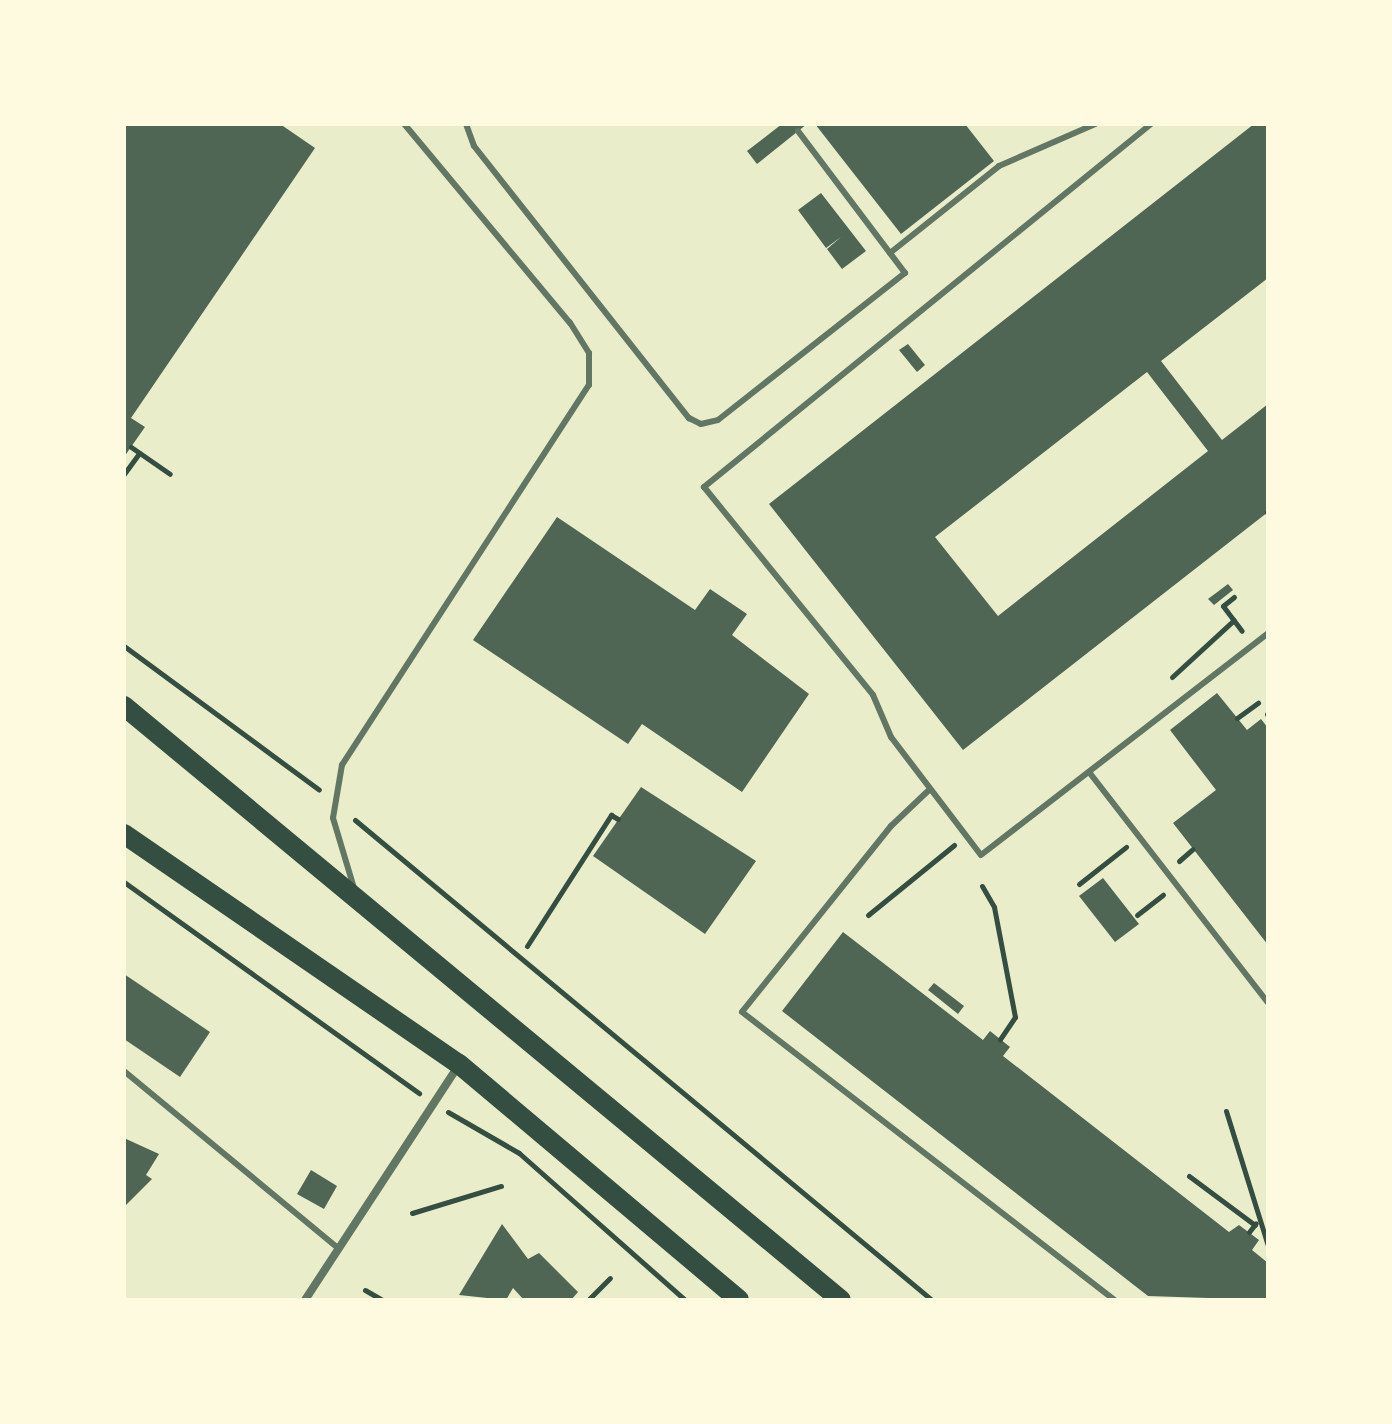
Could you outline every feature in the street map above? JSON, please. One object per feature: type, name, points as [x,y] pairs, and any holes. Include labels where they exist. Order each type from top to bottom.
[{"type":"main road","points":[[124,706],[841,1300]]},
{"type":"main road","points":[[124,834],[459,1064],[739,1300]]},
{"type":"street","points":[[305,1300],[431,1102],[459,1064]]},
{"type":"lane","points":[[362,906],[337,847],[331,800],[350,750],[589,385],[589,353],[570,323],[404,124]]},
{"type":"lane","points":[[466,124],[474,146],[689,418],[701,424],[718,420],[905,273],[798,131]]},
{"type":"lane","points":[[890,253],[999,166],[1095,124]]},
{"type":"lane","points":[[1151,124],[704,487],[873,695],[891,737],[981,855],[1268,633]]},
{"type":"lane","points":[[1089,772],[1268,1003]]},
{"type":"lane","points":[[929,790],[891,826],[742,1012],[1115,1300]]},
{"type":"lane","points":[[124,1071],[338,1248]]},
{"type":"path","points":[[131,447],[170,474]]},
{"type":"path","points":[[124,474],[139,453]]},
{"type":"path","points":[[1234,597],[1223,606],[1253,645]]},
{"type":"path","points":[[1172,677],[1234,620]]},
{"type":"path","points":[[124,646],[331,800],[932,1300]]},
{"type":"path","points":[[1237,718],[1258,703]]},
{"type":"path","points":[[527,946],[611,815],[618,819]]},
{"type":"path","points":[[1079,884],[1139,837]]},
{"type":"path","points":[[868,915],[941,855]]},
{"type":"path","points":[[124,882],[431,1102],[519,1153],[685,1300]]},
{"type":"path","points":[[1137,915],[1176,884]]},
{"type":"path","points":[[982,886],[994,907],[1015,1017],[1000,1039]]},
{"type":"path","points":[[1226,1111],[1257,1222],[1268,1246]]},
{"type":"path","points":[[1189,1176],[1257,1222]]},
{"type":"path","points":[[412,1213],[501,1186]]},
{"type":"path","points":[[1249,1232],[1257,1222]]},
{"type":"path","points":[[588,1300],[610,1278]]},
{"type":"path","points":[[365,1290],[382,1300]]},
{"type":"building","points":[[124,124],[280,124],[315,148],[131,418],[145,427],[124,457]]},
{"type":"building","points":[[782,124],[807,124],[757,164],[747,151]]},
{"type":"building","points":[[815,124],[965,124],[994,161],[901,234]]},
{"type":"building","points":[[1254,124],[1268,124],[1268,278],[1161,361],[1222,440],[1268,404],[1268,512],[963,750],[769,504]],"holes":[[[1147,372],[1208,451],[998,616],[935,537]]]},
{"type":"building","points":[[821,193],[866,251],[842,269],[827,249],[841,237],[826,248],[798,210]]},
{"type":"building","points":[[908,344],[925,365],[917,372],[899,350]]},
{"type":"building","points":[[557,517],[695,610],[710,589],[747,614],[732,635],[809,694],[742,792],[642,724],[628,744],[473,640]]},
{"type":"building","points":[[1228,584],[1233,590],[1214,605],[1208,599]]},
{"type":"building","points":[[1217,693],[1247,730],[1261,719],[1268,728],[1268,945],[1173,823],[1216,790],[1170,730]]},
{"type":"building","points":[[641,787],[756,861],[705,934],[593,856]]},
{"type":"building","points":[[1103,878],[1139,924],[1115,942],[1079,896]]},
{"type":"building","points":[[843,932],[983,1040],[990,1031],[1010,1047],[1003,1056],[1229,1232],[1239,1225],[1259,1240],[1252,1250],[1268,1263],[1268,1300],[1148,1296],[782,1011]]},
{"type":"building","points":[[124,974],[210,1032],[180,1077],[124,1039]]},
{"type":"building","points":[[934,983],[964,1006],[958,1014],[928,990]]},
{"type":"building","points":[[124,1138],[159,1154],[146,1175],[152,1179],[124,1207]]},
{"type":"building","points":[[311,1170],[337,1186],[324,1209],[297,1194]]},
{"type":"building","points":[[502,1224],[528,1259],[539,1253],[578,1292],[571,1300],[524,1300],[513,1288],[506,1300],[459,1295]]}]
